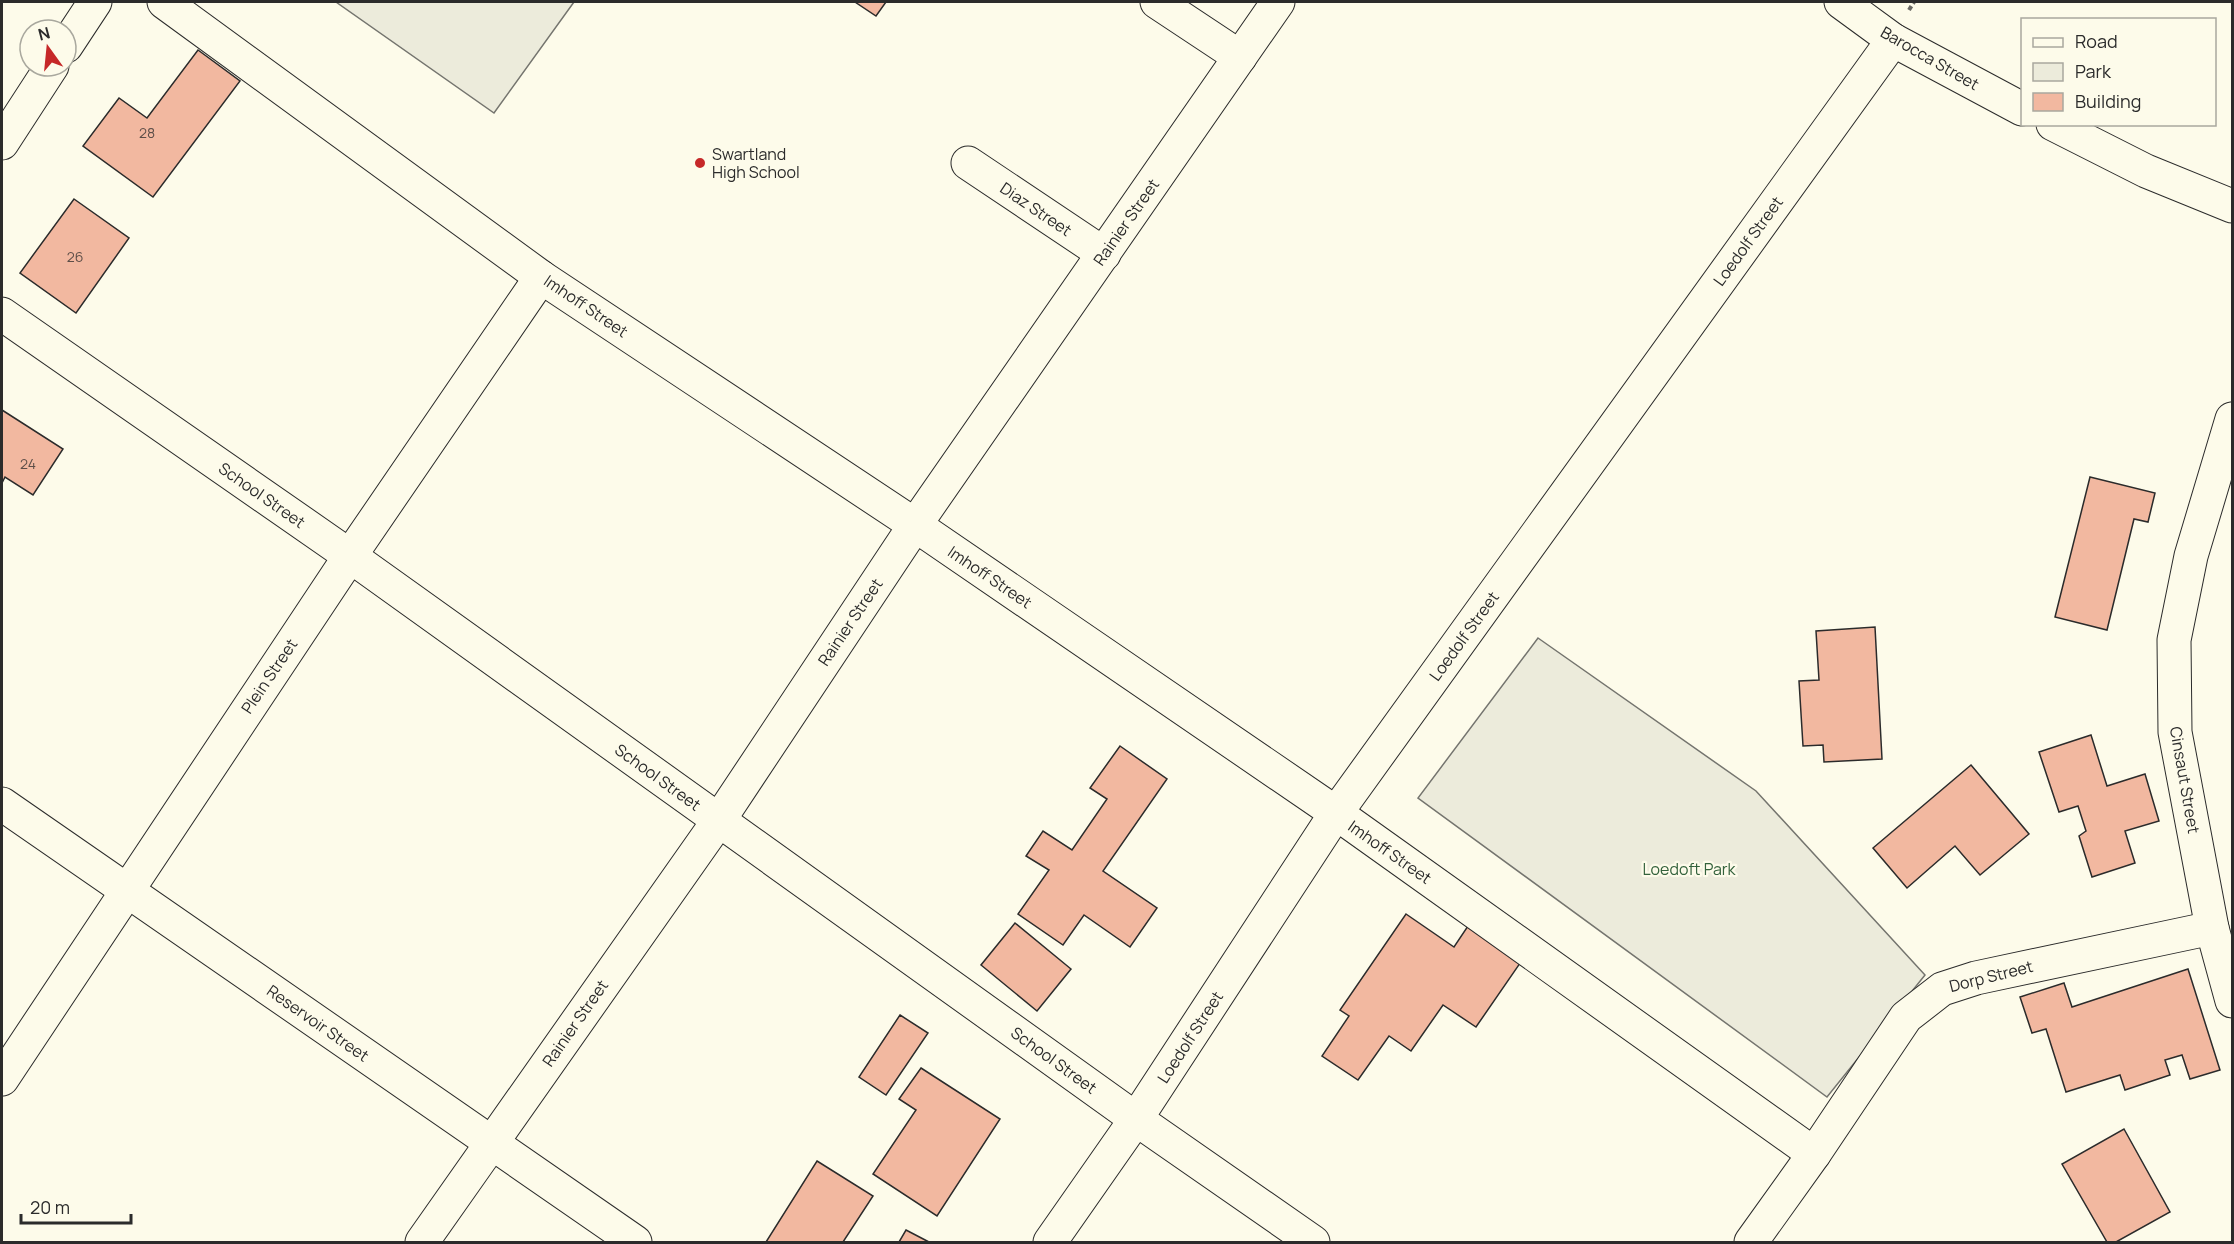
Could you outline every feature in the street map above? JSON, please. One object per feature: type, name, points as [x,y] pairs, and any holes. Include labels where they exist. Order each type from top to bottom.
[{"type":"street","points":[[78,28],[95,2]]},
{"type":"street","name":"Imhoff Street","points":[[164,2],[541,276],[915,525],[1336,813],[1814,1154]]},
{"type":"street","points":[[1157,2],[1240,57]]},
{"type":"street","name":"Rainier Street","points":[[422,1242],[719,820],[915,525],[1278,2]]},
{"type":"street","name":"Barocca Street","points":[[1841,2],[1893,40],[2021,108]]},
{"type":"street","name":"Loedolf Street","points":[[1050,1242],[1136,1119],[1336,813],[1893,40]]},
{"type":"street","points":[[2,143],[44,78]]},
{"type":"street","points":[[2057,126],[2146,171],[2232,206]]},
{"type":"street","name":"Diaz Street","points":[[968,164],[1104,254]]},
{"type":"street","name":"Plein Street","points":[[2,1079],[350,556],[541,276]]},
{"type":"street","name":"School Street","points":[[2,314],[350,556],[1136,1119],[1313,1242]]},
{"type":"street","name":"Cinsaut Street","points":[[2232,419],[2191,556],[2174,640],[2175,732],[2212,928],[2232,1000]]},
{"type":"street","name":"Reservoir Street","points":[[2,804],[635,1242]]},
{"type":"street","name":"Dorp Street","points":[[1751,1242],[1814,1154],[1905,1017],[1942,989],[1976,978],[2212,928]]},
{"type":"green space","points":[[336,2],[574,2],[494,113]]},
{"type":"green space","name":"Loedoft Park","points":[[1538,638],[1756,791],[1925,975],[1827,1097],[1418,798]]},
{"type":"building","points":[[855,2],[886,2],[876,16]]},
{"type":"building","points":[[198,50],[240,81],[153,197],[83,146],[119,98],[147,118]]},
{"type":"building","points":[[74,199],[129,238],[76,313],[20,273]]},
{"type":"building","points":[[2,410],[63,449],[33,495],[5,477],[2,483]]},
{"type":"building","points":[[2090,477],[2155,493],[2148,522],[2134,519],[2107,630],[2055,617]]},
{"type":"building","points":[[1875,627],[1882,759],[1824,762],[1823,745],[1803,746],[1799,681],[1819,680],[1816,631]]},
{"type":"building","points":[[2091,735],[2107,786],[2145,774],[2159,821],[2125,831],[2135,863],[2092,877],[2079,836],[2086,831],[2078,806],[2059,812],[2039,752]]},
{"type":"building","points":[[1120,746],[1167,779],[1103,871],[1157,908],[1130,947],[1084,915],[1063,945],[1018,914],[1049,870],[1026,856],[1043,831],[1072,850],[1107,799],[1090,788]]},
{"type":"building","points":[[1971,765],[2029,834],[1980,875],[1955,846],[1907,888],[1873,848]]},
{"type":"building","points":[[1406,914],[1454,947],[1474,917],[1527,953],[1476,1027],[1443,1005],[1411,1051],[1389,1036],[1358,1080],[1322,1056],[1349,1016],[1340,1010]]},
{"type":"building","points":[[1015,923],[1071,969],[1037,1011],[981,965]]},
{"type":"building","points":[[2188,969],[2220,1070],[2190,1079],[2182,1055],[2165,1060],[2170,1075],[2125,1090],[2120,1075],[2066,1092],[2046,1029],[2032,1033],[2020,997],[2064,983],[2072,1007]]},
{"type":"building","points":[[900,1015],[928,1033],[886,1095],[859,1077]]},
{"type":"building","points":[[921,1068],[1000,1119],[937,1216],[873,1174],[916,1110],[899,1099]]},
{"type":"building","points":[[2124,1129],[2170,1212],[2116,1242],[2107,1242],[2062,1164]]},
{"type":"building","points":[[817,1161],[873,1196],[843,1242],[766,1242]]},
{"type":"building","points":[[906,1230],[929,1242],[899,1242]]},
{"type":"place","name":"Swartland High School","points":[[700,163]]}]
